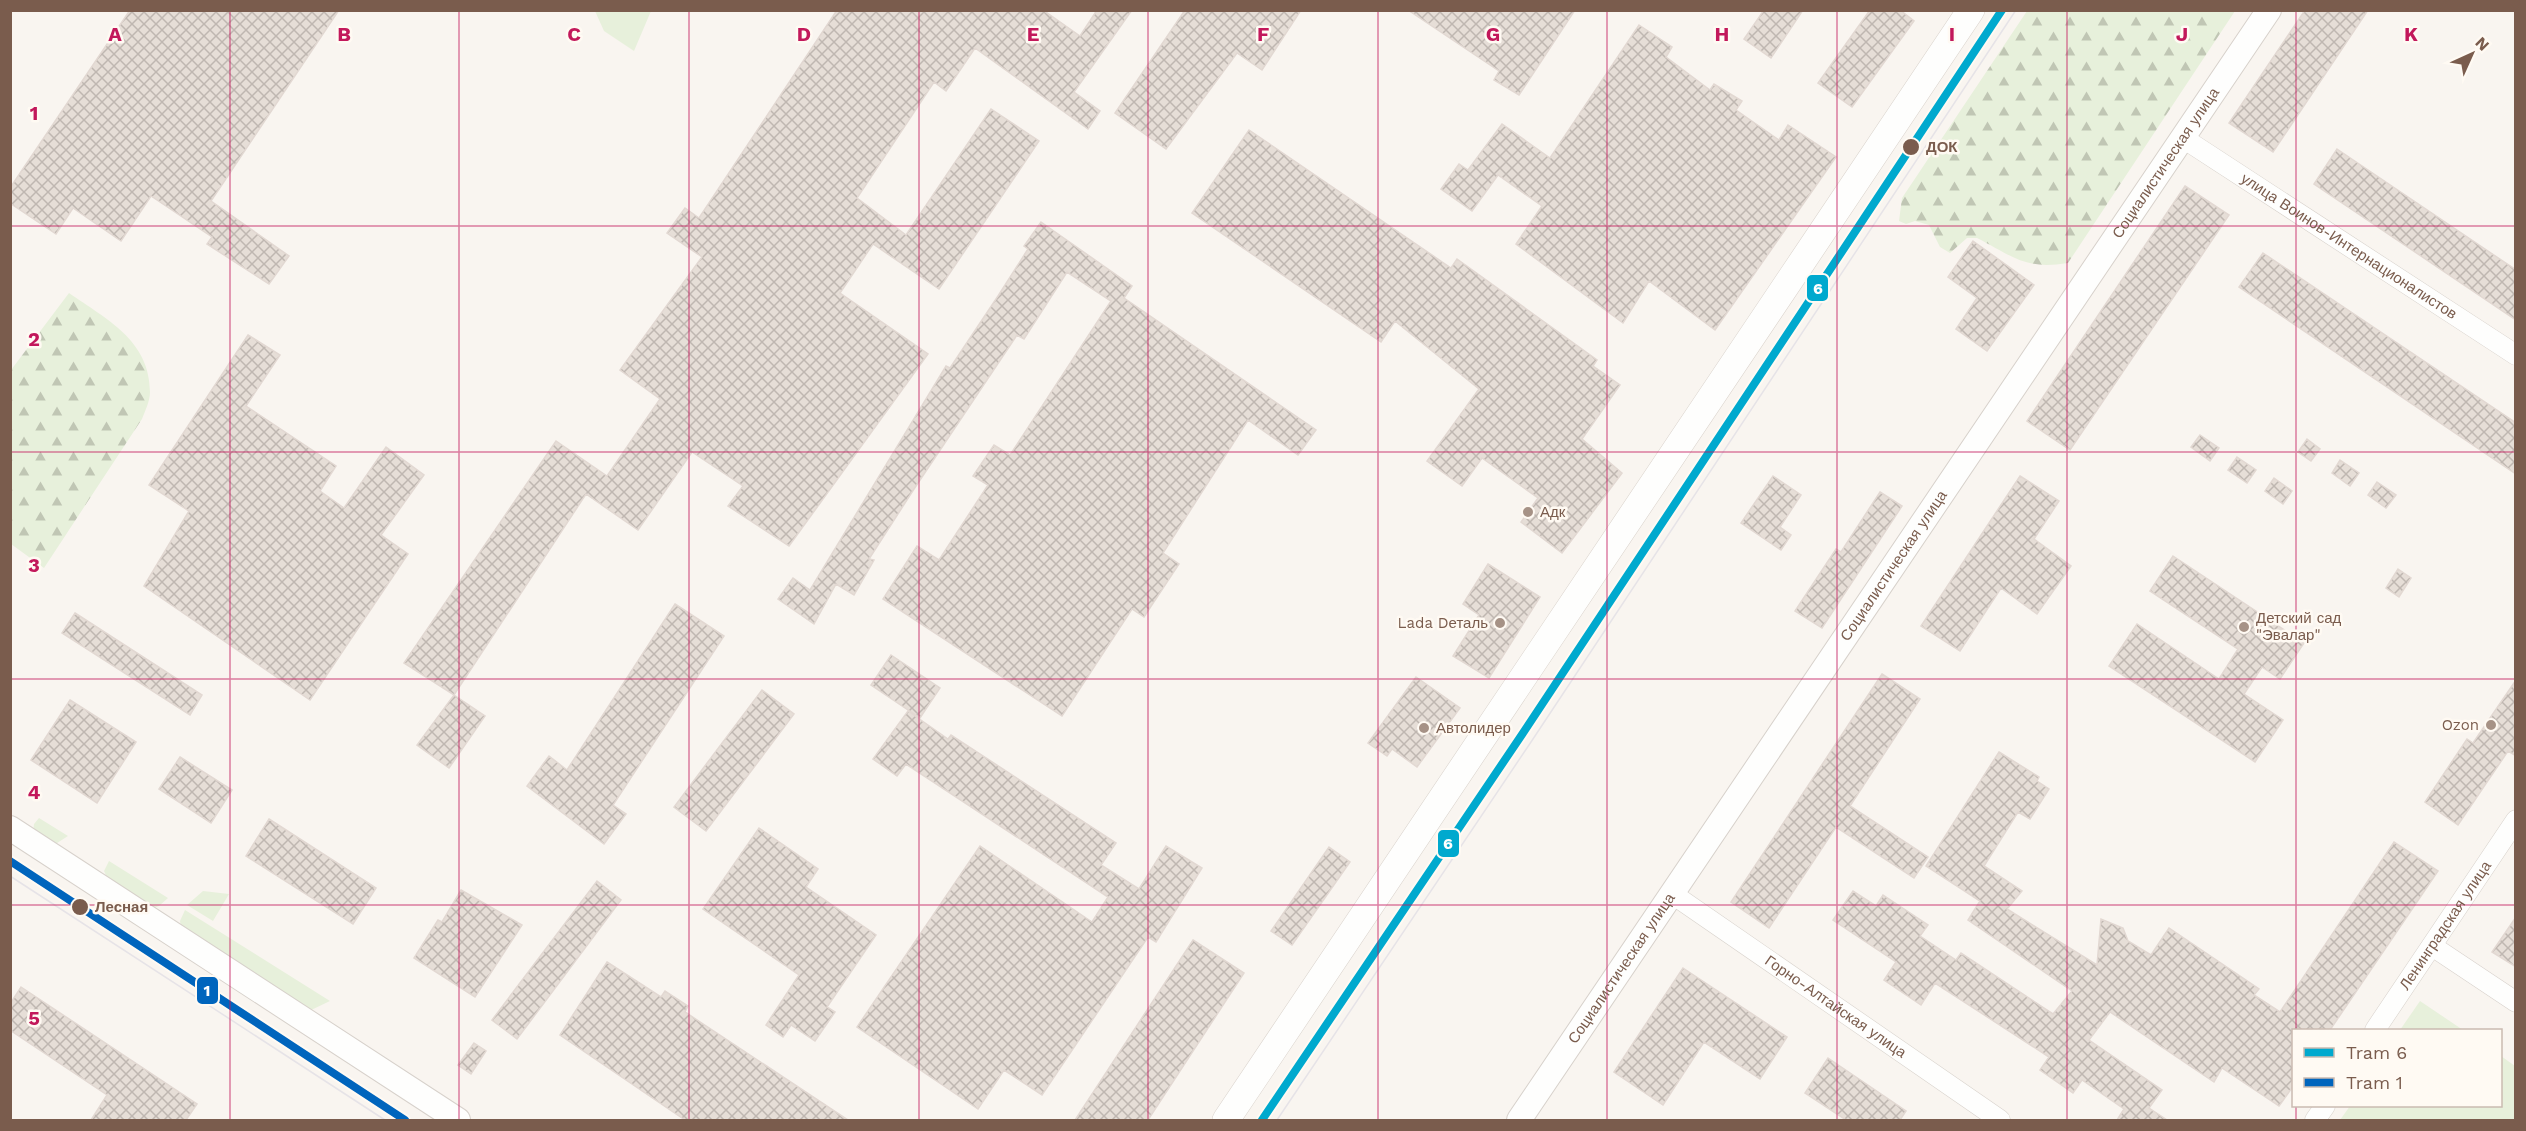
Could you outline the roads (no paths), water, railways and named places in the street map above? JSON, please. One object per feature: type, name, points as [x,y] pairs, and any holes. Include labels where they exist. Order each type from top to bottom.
[{"type":"main road","points":[[1226,1120],[1971,10]]},
{"type":"street","name":"Социалистическая улица","points":[[1519,1120],[2269,10]]},
{"type":"street","name":"улица Воинов-Интернационалистов","points":[[2183,138],[2516,355]]},
{"type":"street","name":"Ленинградская улица","points":[[2376,1029],[2516,820]]},
{"type":"street","points":[[10,828],[458,1120]]},
{"type":"street","name":"Горно-Алтайская улица","points":[[1671,893],[2000,1120]]},
{"type":"street","points":[[2432,946],[2516,1002]]},
{"type":"street","points":[[2315,1120],[2324,1107]]},
{"type":"tram line","name":"6","points":[[1262,1120],[1523,733],[2002,10]]},
{"type":"tram line","points":[[1277,1120],[1531,742],[2016,10]]},
{"type":"tram line","name":"1","points":[[10,861],[405,1120]]},
{"type":"tram line","points":[[10,876],[385,1120]]},
{"type":"place","name":"ДОК","points":[[1911,147]]},
{"type":"place","name":"Адк","points":[[1528,512]]},
{"type":"place","name":"Lada Dеталь","points":[[1500,623]]},
{"type":"place","name":"Детский сад \"Эвалар\"","points":[[2244,627]]},
{"type":"place","name":"Ozon","points":[[2491,725]]},
{"type":"place","name":"Автолидер","points":[[1424,728]]},
{"type":"place","name":"Лесная","points":[[80,907]]}]
